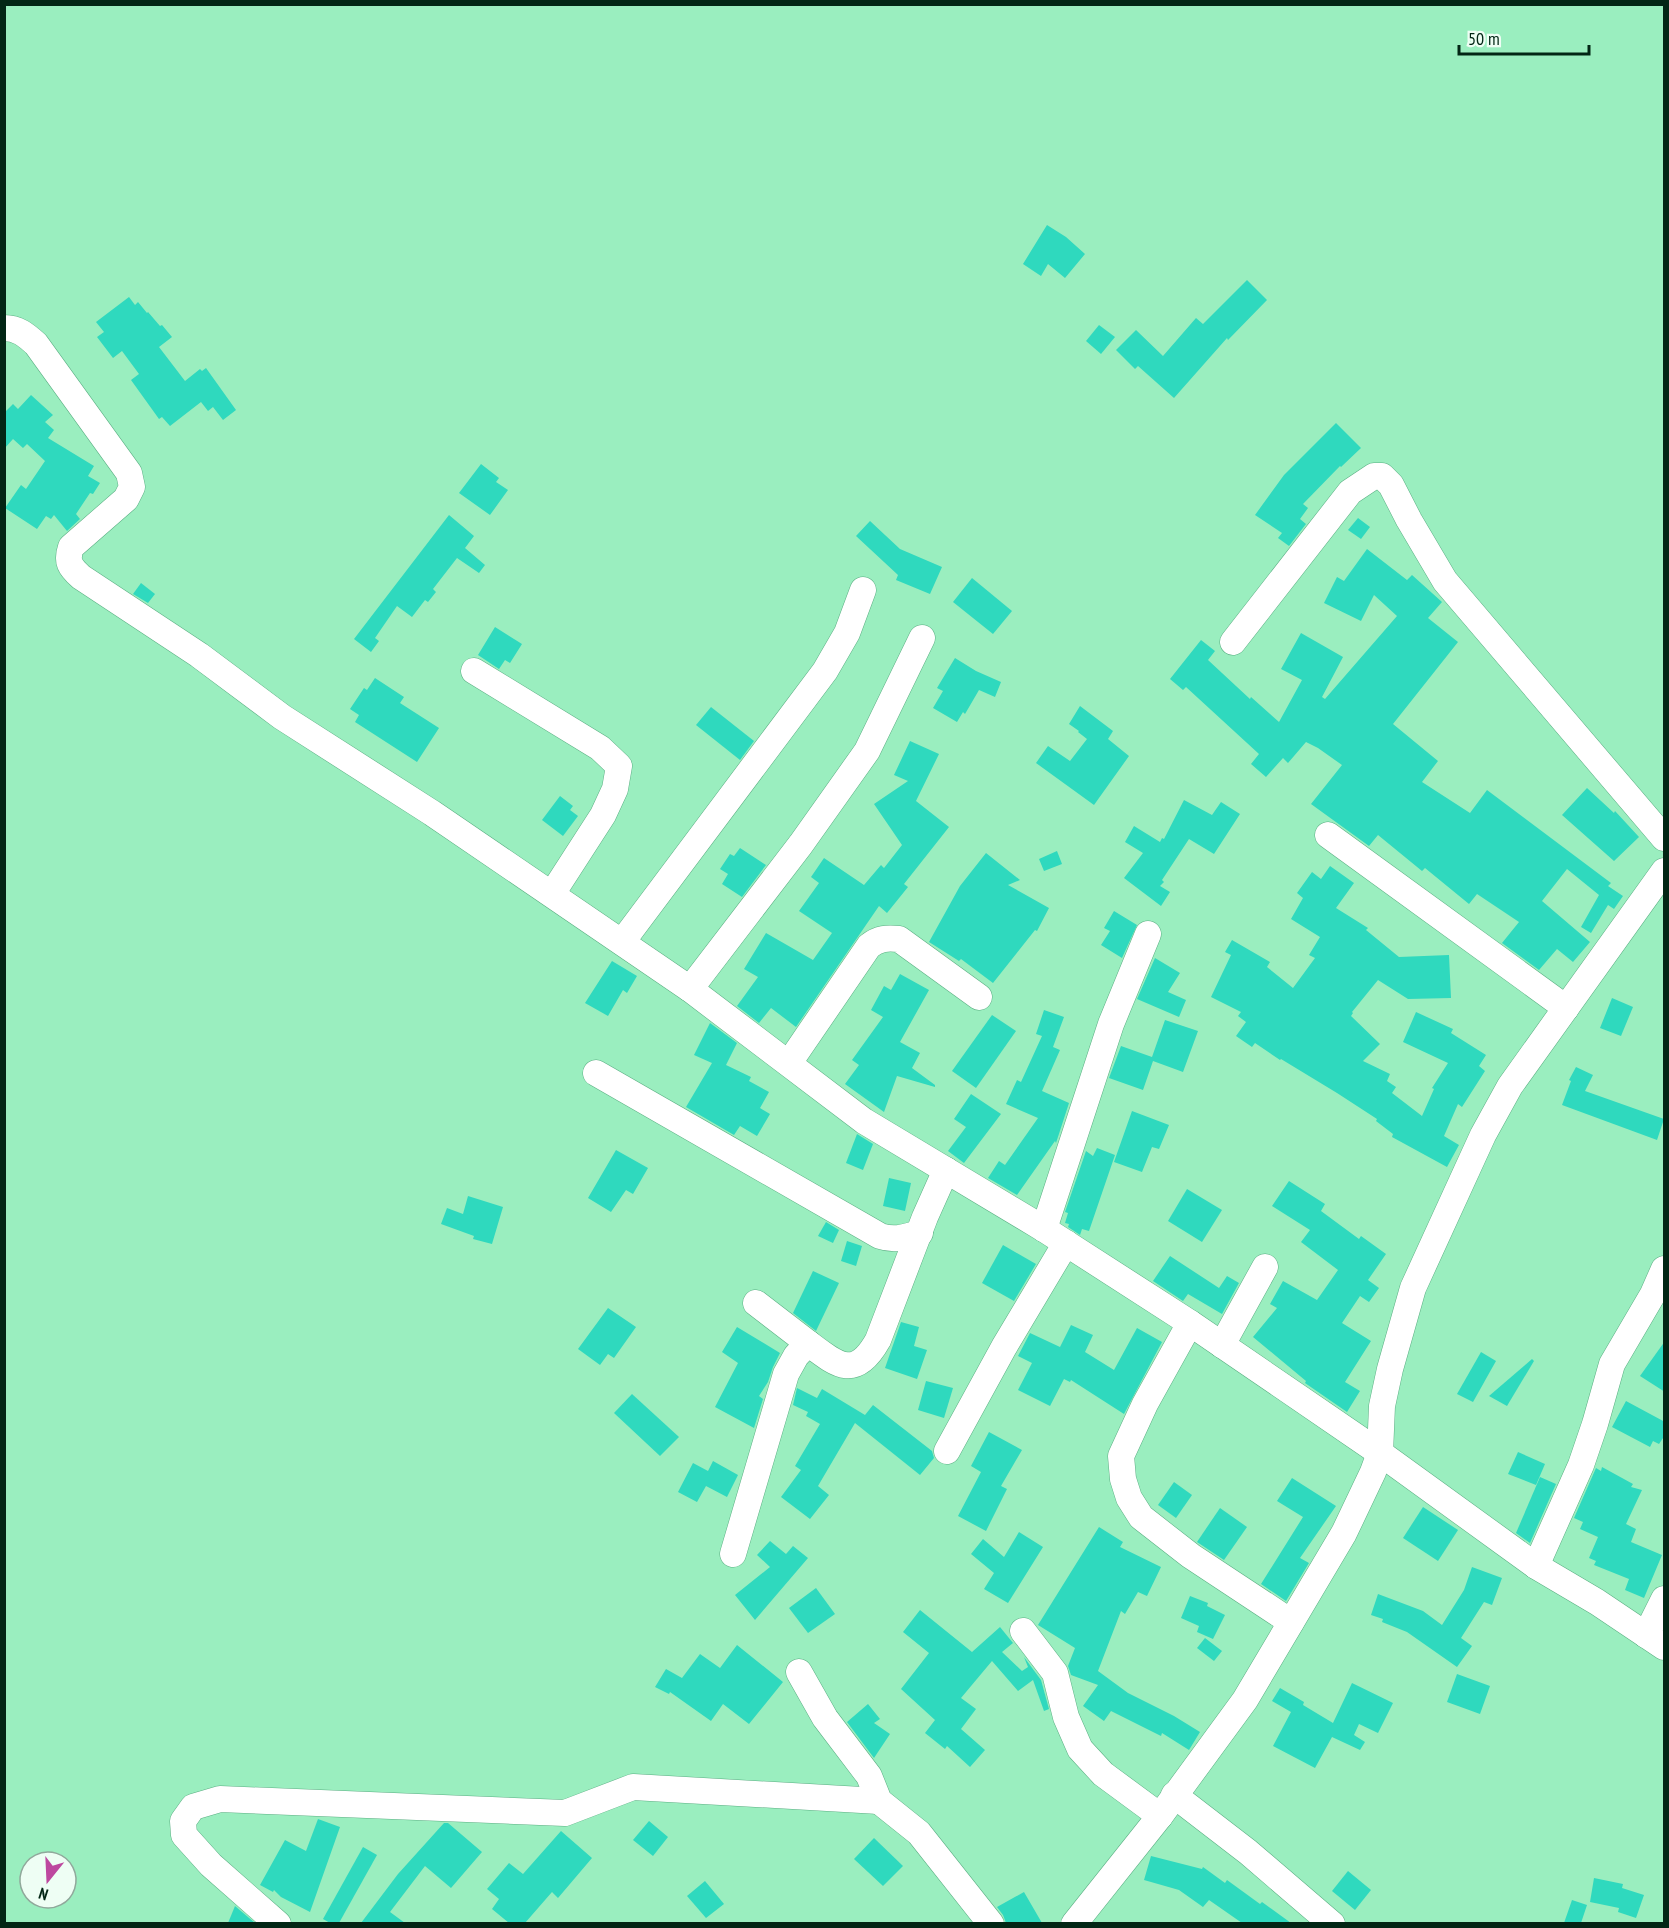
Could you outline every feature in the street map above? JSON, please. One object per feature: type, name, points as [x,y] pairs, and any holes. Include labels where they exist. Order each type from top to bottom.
[{"type":"street","points":[[4,328],[13,328],[25,334],[36,344],[129,473],[132,487],[126,499],[71,547],[68,557],[72,568],[105,594],[199,655],[282,717],[432,813],[690,989],[864,1121],[1066,1243],[1190,1323],[1380,1453],[1536,1566],[1655,1641],[1665,1599]]},
{"type":"street","points":[[1233,642],[1350,492],[1374,476],[1382,476],[1391,485],[1445,581],[1665,838]]},
{"type":"street","points":[[622,942],[825,671],[847,633],[863,590]]},
{"type":"street","points":[[690,989],[801,844],[867,751],[922,638]]},
{"type":"street","points":[[474,671],[600,748],[619,766],[615,789],[603,815],[552,894]]},
{"type":"street","points":[[1328,835],[1566,1008]]},
{"type":"street","points":[[1074,1923],[1160,1816],[1245,1700],[1344,1533],[1380,1453],[1382,1406],[1413,1288],[1484,1135],[1510,1086],[1665,871]]},
{"type":"street","points":[[1044,1230],[1111,1024],[1148,934]]},
{"type":"street","points":[[789,1063],[869,946],[875,941],[884,938],[899,939],[979,997]]},
{"type":"street","points":[[596,1072],[880,1236],[890,1240],[920,1233]]},
{"type":"street","points":[[756,1303],[835,1363],[852,1365],[863,1361],[878,1340],[946,1170]]},
{"type":"street","points":[[947,1451],[1004,1347],[1066,1243]]},
{"type":"street","points":[[1222,1345],[1265,1267]]},
{"type":"street","points":[[1536,1566],[1581,1466],[1612,1364],[1665,1269]]},
{"type":"street","points":[[1190,1323],[1145,1404],[1121,1456],[1122,1479],[1129,1498],[1141,1517],[1191,1556],[1291,1622]]},
{"type":"street","points":[[733,1554],[786,1374],[796,1356],[808,1343]]},
{"type":"street","points":[[1023,1631],[1055,1673],[1066,1717],[1080,1749],[1102,1774],[1160,1816]]},
{"type":"street","points":[[799,1672],[825,1718],[869,1776],[879,1801],[919,1833],[991,1923]]},
{"type":"street","points":[[278,1923],[212,1865],[184,1835],[183,1821],[193,1807],[220,1798],[565,1813],[633,1787],[879,1801]]},
{"type":"street","points":[[1174,1795],[1248,1852],[1332,1923]]},
{"type":"building","points":[[1047,225],[1066,237],[1085,254],[1065,278],[1048,264],[1041,276],[1023,264]]},
{"type":"building","points":[[1247,280],[1267,300],[1228,340],[1227,338],[1174,398],[1138,366],[1135,369],[1116,350],[1136,330],[1163,356],[1196,318],[1203,324]]},
{"type":"building","points":[[129,297],[135,305],[138,302],[172,337],[159,347],[185,381],[200,369],[202,371],[206,368],[236,410],[223,420],[213,407],[208,411],[201,402],[170,426],[162,417],[159,419],[131,380],[139,374],[122,351],[113,358],[97,337],[104,332],[96,322]]},
{"type":"building","points":[[1099,325],[1115,337],[1101,354],[1086,341]]},
{"type":"building","points":[[31,395],[53,415],[45,422],[54,430],[48,438],[94,466],[88,476],[100,483],[76,514],[80,519],[67,531],[54,515],[51,519],[46,516],[37,529],[5,508],[21,485],[26,489],[45,461],[27,444],[23,448],[13,439],[4,449],[4,413],[13,404],[18,409]]},
{"type":"building","points":[[1336,423],[1361,448],[1303,504],[1308,508],[1300,519],[1306,524],[1289,546],[1278,538],[1282,533],[1255,515],[1284,475]]},
{"type":"building","points":[[481,464],[499,478],[496,482],[508,490],[490,515],[459,493]]},
{"type":"building","points":[[449,515],[474,536],[465,548],[485,565],[479,573],[457,558],[433,589],[436,592],[428,602],[425,600],[412,617],[397,606],[375,638],[379,641],[371,652],[354,639]]},
{"type":"building","points":[[1358,518],[1370,527],[1361,539],[1348,530]]},
{"type":"building","points":[[870,521],[900,549],[942,567],[930,594],[896,580],[898,575],[856,536]]},
{"type":"building","points":[[1367,549],[1407,580],[1412,575],[1442,602],[1428,618],[1458,642],[1393,724],[1438,761],[1422,782],[1470,813],[1487,790],[1611,883],[1608,886],[1623,896],[1614,909],[1608,905],[1591,933],[1581,927],[1599,895],[1567,869],[1542,901],[1590,942],[1573,962],[1557,949],[1539,970],[1502,943],[1519,922],[1477,894],[1469,904],[1425,868],[1422,871],[1378,835],[1369,846],[1311,804],[1342,765],[1318,748],[1306,742],[1288,763],[1283,758],[1266,777],[1251,764],[1259,754],[1186,687],[1183,690],[1170,679],[1201,640],[1215,651],[1208,660],[1279,722],[1302,680],[1281,669],[1301,633],[1343,657],[1322,697],[1325,699],[1397,616],[1374,595],[1361,621],[1324,603],[1337,577],[1344,581]]},
{"type":"building","points":[[972,578],[1012,611],[993,634],[953,602]]},
{"type":"building","points":[[141,583],[155,594],[148,603],[133,594]]},
{"type":"building","points":[[495,627],[522,644],[510,663],[505,660],[499,669],[478,655]]},
{"type":"building","points":[[955,658],[976,671],[1001,682],[995,697],[979,690],[965,714],[963,712],[957,722],[933,708],[943,691],[937,688]]},
{"type":"building","points":[[375,678],[404,697],[400,703],[439,728],[417,762],[355,722],[359,715],[350,709],[364,688],[367,690]]},
{"type":"building","points":[[1080,706],[1113,731],[1108,739],[1129,756],[1094,805],[1036,763],[1048,746],[1070,761],[1087,739],[1069,724]]},
{"type":"building","points":[[711,707],[754,741],[740,760],[696,725]]},
{"type":"building","points":[[910,741],[939,754],[916,801],[949,827],[904,884],[908,887],[887,913],[879,906],[796,1027],[771,1008],[759,1023],[737,1006],[758,977],[744,969],[766,933],[813,960],[832,933],[799,911],[819,883],[811,877],[824,858],[864,885],[881,865],[884,868],[902,845],[874,804],[908,781],[894,775]]},
{"type":"building","points":[[1587,788],[1614,813],[1615,811],[1639,837],[1614,861],[1562,815]]},
{"type":"building","points":[[560,796],[573,806],[570,810],[578,816],[563,836],[542,820]]},
{"type":"building","points":[[1184,800],[1212,815],[1221,802],[1240,814],[1214,854],[1189,839],[1162,880],[1164,882],[1160,886],[1170,892],[1161,906],[1124,878],[1143,853],[1125,842],[1134,826],[1160,842],[1162,838],[1164,839]]},
{"type":"building","points":[[740,848],[766,865],[742,897],[722,884],[728,874],[720,869],[730,854],[734,856]]},
{"type":"building","points":[[1057,851],[1062,864],[1044,871],[1039,859]]},
{"type":"building","points":[[986,853],[1020,880],[1008,885],[1049,908],[1037,931],[1035,930],[993,983],[961,959],[959,961],[929,942],[960,886]]},
{"type":"building","points":[[1330,866],[1354,883],[1336,908],[1368,928],[1366,930],[1399,957],[1449,955],[1451,998],[1408,999],[1378,980],[1351,1016],[1380,1044],[1363,1061],[1390,1074],[1387,1081],[1396,1087],[1392,1093],[1422,1116],[1434,1089],[1432,1088],[1448,1063],[1403,1042],[1416,1012],[1453,1029],[1451,1033],[1486,1055],[1479,1066],[1485,1071],[1462,1107],[1458,1104],[1444,1136],[1459,1145],[1447,1167],[1392,1137],[1393,1134],[1376,1121],[1377,1119],[1337,1093],[1255,1043],[1252,1047],[1236,1036],[1246,1022],[1238,1016],[1241,1012],[1211,997],[1231,955],[1225,952],[1232,940],[1270,962],[1267,967],[1293,988],[1315,958],[1309,955],[1320,937],[1291,919],[1303,898],[1297,893],[1312,872],[1321,879]]},
{"type":"building","points":[[1114,911],[1137,925],[1122,958],[1101,945],[1110,931],[1104,928]]},
{"type":"building","points":[[1155,958],[1180,973],[1168,992],[1186,1000],[1179,1017],[1137,999]]},
{"type":"building","points":[[612,961],[637,976],[627,993],[623,990],[608,1016],[585,1003]]},
{"type":"building","points":[[900,974],[929,990],[900,1042],[920,1053],[912,1068],[935,1087],[897,1076],[884,1112],[845,1084],[859,1065],[852,1060],[883,1017],[871,1010],[884,986],[891,990]]},
{"type":"building","points":[[1612,998],[1633,1007],[1621,1036],[1600,1028]]},
{"type":"building","points":[[1044,1010],[1064,1017],[1053,1047],[1060,1050],[1042,1091],[1069,1103],[1056,1143],[1055,1141],[1017,1195],[988,1178],[999,1161],[1005,1165],[1038,1118],[1006,1104],[1017,1080],[1021,1082],[1042,1036],[1036,1034]]},
{"type":"building","points":[[992,1015],[1016,1031],[976,1088],[952,1071]]},
{"type":"building","points":[[1165,1020],[1198,1031],[1183,1072],[1153,1061],[1143,1090],[1109,1078],[1121,1046],[1152,1057]]},
{"type":"building","points":[[710,1023],[737,1043],[726,1065],[751,1077],[749,1081],[769,1092],[760,1108],[770,1114],[757,1136],[740,1126],[734,1135],[686,1107],[712,1063],[694,1055]]},
{"type":"building","points":[[1576,1067],[1593,1075],[1585,1091],[1664,1119],[1657,1140],[1562,1105],[1571,1081],[1569,1080]]},
{"type":"building","points":[[971,1094],[1001,1114],[964,1163],[948,1151],[966,1127],[954,1119]]},
{"type":"building","points":[[1132,1111],[1169,1125],[1159,1149],[1152,1147],[1142,1172],[1114,1162]]},
{"type":"building","points":[[857,1134],[873,1144],[863,1170],[846,1163]]},
{"type":"building","points":[[1097,1148],[1115,1155],[1089,1231],[1082,1229],[1080,1235],[1065,1223],[1068,1213],[1065,1212],[1086,1151],[1093,1156]]},
{"type":"building","points":[[616,1150],[648,1168],[633,1194],[626,1190],[611,1212],[588,1198]]},
{"type":"building","points":[[889,1178],[911,1183],[905,1211],[883,1206]]},
{"type":"building","points":[[1289,1181],[1325,1204],[1321,1211],[1359,1239],[1361,1236],[1386,1254],[1368,1280],[1379,1288],[1369,1302],[1360,1296],[1342,1323],[1371,1341],[1345,1382],[1360,1391],[1347,1412],[1305,1383],[1306,1381],[1253,1337],[1277,1308],[1270,1304],[1283,1281],[1317,1300],[1338,1270],[1301,1242],[1310,1230],[1272,1206]]},
{"type":"building","points":[[1187,1189],[1222,1210],[1202,1242],[1168,1221]]},
{"type":"building","points":[[468,1196],[503,1207],[492,1244],[473,1239],[474,1236],[441,1224],[447,1208],[463,1214]]},
{"type":"building","points":[[826,1222],[839,1230],[833,1243],[818,1236]]},
{"type":"building","points":[[847,1241],[862,1246],[856,1266],[841,1261]]},
{"type":"building","points":[[1003,1245],[1036,1264],[1014,1301],[982,1283]]},
{"type":"building","points":[[1170,1256],[1219,1288],[1227,1276],[1239,1283],[1222,1314],[1188,1294],[1183,1301],[1153,1281]]},
{"type":"building","points":[[813,1271],[839,1283],[816,1331],[793,1313]]},
{"type":"building","points":[[608,1308],[636,1327],[614,1358],[608,1354],[600,1365],[578,1349]]},
{"type":"building","points":[[901,1322],[919,1327],[914,1346],[927,1350],[917,1379],[885,1368]]},
{"type":"building","points":[[1071,1325],[1093,1335],[1085,1352],[1114,1370],[1137,1328],[1162,1342],[1124,1414],[1071,1380],[1070,1382],[1064,1379],[1050,1406],[1018,1390],[1032,1363],[1018,1356],[1030,1333],[1060,1347]]},
{"type":"building","points":[[737,1327],[780,1353],[768,1382],[759,1396],[763,1399],[754,1428],[715,1407],[738,1363],[722,1352]]},
{"type":"building","points":[[1665,1341],[1665,1392],[1640,1376]]},
{"type":"building","points":[[1481,1352],[1496,1361],[1473,1402],[1457,1394]]},
{"type":"building","points":[[1532,1359],[1534,1361],[1507,1406],[1489,1396]]},
{"type":"building","points":[[926,1381],[953,1388],[944,1418],[918,1410]]},
{"type":"building","points":[[797,1388],[817,1398],[822,1389],[865,1415],[873,1405],[932,1451],[934,1458],[920,1475],[855,1423],[818,1486],[829,1495],[810,1519],[781,1497],[801,1470],[795,1466],[820,1424],[806,1416],[808,1412],[793,1405]]},
{"type":"building","points":[[632,1394],[679,1437],[660,1456],[614,1413]]},
{"type":"building","points":[[1626,1401],[1665,1422],[1665,1435],[1659,1444],[1653,1441],[1650,1447],[1612,1427]]},
{"type":"building","points":[[989,1432],[1022,1450],[1001,1486],[1007,1489],[986,1531],[958,1516],[981,1472],[971,1466]]},
{"type":"building","points":[[1518,1452],[1545,1464],[1536,1485],[1508,1474]]},
{"type":"building","points":[[713,1461],[738,1475],[727,1497],[706,1486],[697,1502],[678,1492],[693,1463],[708,1471]]},
{"type":"building","points":[[1602,1467],[1633,1484],[1631,1487],[1642,1490],[1626,1524],[1636,1529],[1631,1542],[1662,1555],[1644,1598],[1625,1590],[1629,1579],[1594,1565],[1596,1561],[1589,1558],[1598,1537],[1580,1529],[1583,1522],[1574,1518],[1596,1468],[1601,1471]]},
{"type":"building","points":[[1540,1477],[1556,1484],[1530,1543],[1516,1533]]},
{"type":"building","points":[[1292,1478],[1336,1506],[1300,1558],[1309,1563],[1286,1601],[1261,1584],[1303,1517],[1277,1501]]},
{"type":"building","points":[[1174,1482],[1192,1495],[1176,1518],[1158,1505]]},
{"type":"building","points":[[1423,1507],[1458,1530],[1438,1561],[1403,1538]]},
{"type":"building","points":[[1220,1508],[1247,1527],[1224,1560],[1197,1542]]},
{"type":"building","points":[[1099,1527],[1123,1542],[1120,1547],[1161,1567],[1147,1596],[1138,1592],[1125,1614],[1121,1611],[1098,1671],[1128,1693],[1200,1732],[1189,1750],[1162,1733],[1161,1736],[1111,1711],[1104,1721],[1083,1706],[1098,1685],[1071,1675],[1068,1666],[1075,1648],[1038,1625]]},
{"type":"building","points":[[1019,1532],[1043,1547],[1008,1603],[984,1589],[994,1573],[971,1554],[983,1539],[1004,1557]]},
{"type":"building","points":[[770,1541],[786,1554],[793,1546],[808,1558],[755,1620],[735,1595],[770,1567],[757,1555]]},
{"type":"building","points":[[1472,1567],[1502,1578],[1492,1605],[1484,1602],[1461,1638],[1472,1646],[1457,1667],[1407,1632],[1371,1615],[1378,1594],[1423,1611],[1442,1625],[1464,1590]]},
{"type":"building","points":[[816,1588],[835,1614],[808,1633],[789,1608]]},
{"type":"building","points":[[1190,1596],[1208,1603],[1207,1606],[1225,1615],[1213,1639],[1197,1632],[1199,1626],[1181,1618]]},
{"type":"building","points":[[920,1610],[972,1652],[1000,1627],[1013,1643],[1002,1652],[1022,1671],[1028,1667],[1024,1657],[1041,1680],[1049,1709],[1044,1711],[1033,1680],[1018,1691],[992,1661],[961,1698],[976,1709],[961,1729],[985,1750],[970,1767],[947,1746],[945,1749],[925,1733],[935,1720],[901,1689],[929,1653],[903,1632]]},
{"type":"building","points":[[1205,1638],[1222,1651],[1214,1661],[1197,1648]]},
{"type":"building","points":[[737,1645],[783,1682],[749,1724],[723,1704],[711,1721],[670,1692],[669,1694],[655,1687],[666,1669],[682,1678],[700,1654],[720,1668]]},
{"type":"building","points":[[1457,1674],[1490,1686],[1480,1714],[1447,1702]]},
{"type":"building","points":[[1352,1683],[1393,1703],[1378,1733],[1359,1724],[1354,1735],[1365,1742],[1360,1750],[1332,1737],[1315,1768],[1273,1746],[1291,1712],[1272,1701],[1280,1688],[1333,1723]]},
{"type":"building","points":[[868,1704],[880,1719],[874,1723],[890,1734],[874,1758],[847,1722]]},
{"type":"building","points":[[318,1819],[340,1827],[310,1912],[281,1897],[274,1890],[273,1892],[260,1885],[285,1840],[306,1851]]},
{"type":"building","points":[[649,1821],[668,1837],[653,1856],[633,1840]]},
{"type":"building","points":[[444,1823],[448,1823],[482,1852],[451,1888],[425,1866],[390,1912],[405,1923],[361,1923],[398,1874]]},
{"type":"building","points":[[561,1831],[592,1858],[558,1898],[552,1892],[525,1923],[509,1923],[492,1909],[499,1899],[487,1889],[509,1863],[523,1874]]},
{"type":"building","points":[[874,1838],[903,1866],[883,1886],[854,1859]]},
{"type":"building","points":[[363,1847],[377,1855],[339,1923],[330,1923],[323,1919]]},
{"type":"building","points":[[1151,1856],[1202,1869],[1203,1867],[1225,1883],[1227,1880],[1260,1904],[1262,1902],[1291,1923],[1242,1923],[1209,1900],[1203,1907],[1179,1890],[1144,1880]]},
{"type":"building","points":[[1348,1871],[1371,1890],[1355,1910],[1332,1891]]},
{"type":"building","points":[[1594,1878],[1623,1884],[1622,1888],[1644,1895],[1636,1918],[1618,1912],[1619,1908],[1590,1902]]},
{"type":"building","points":[[705,1881],[724,1904],[706,1918],[687,1896]]},
{"type":"building","points":[[1024,1892],[1042,1923],[1006,1923],[997,1907]]},
{"type":"building","points":[[1572,1900],[1587,1905],[1581,1923],[1564,1923]]},
{"type":"building","points":[[235,1906],[255,1923],[228,1923]]}]
